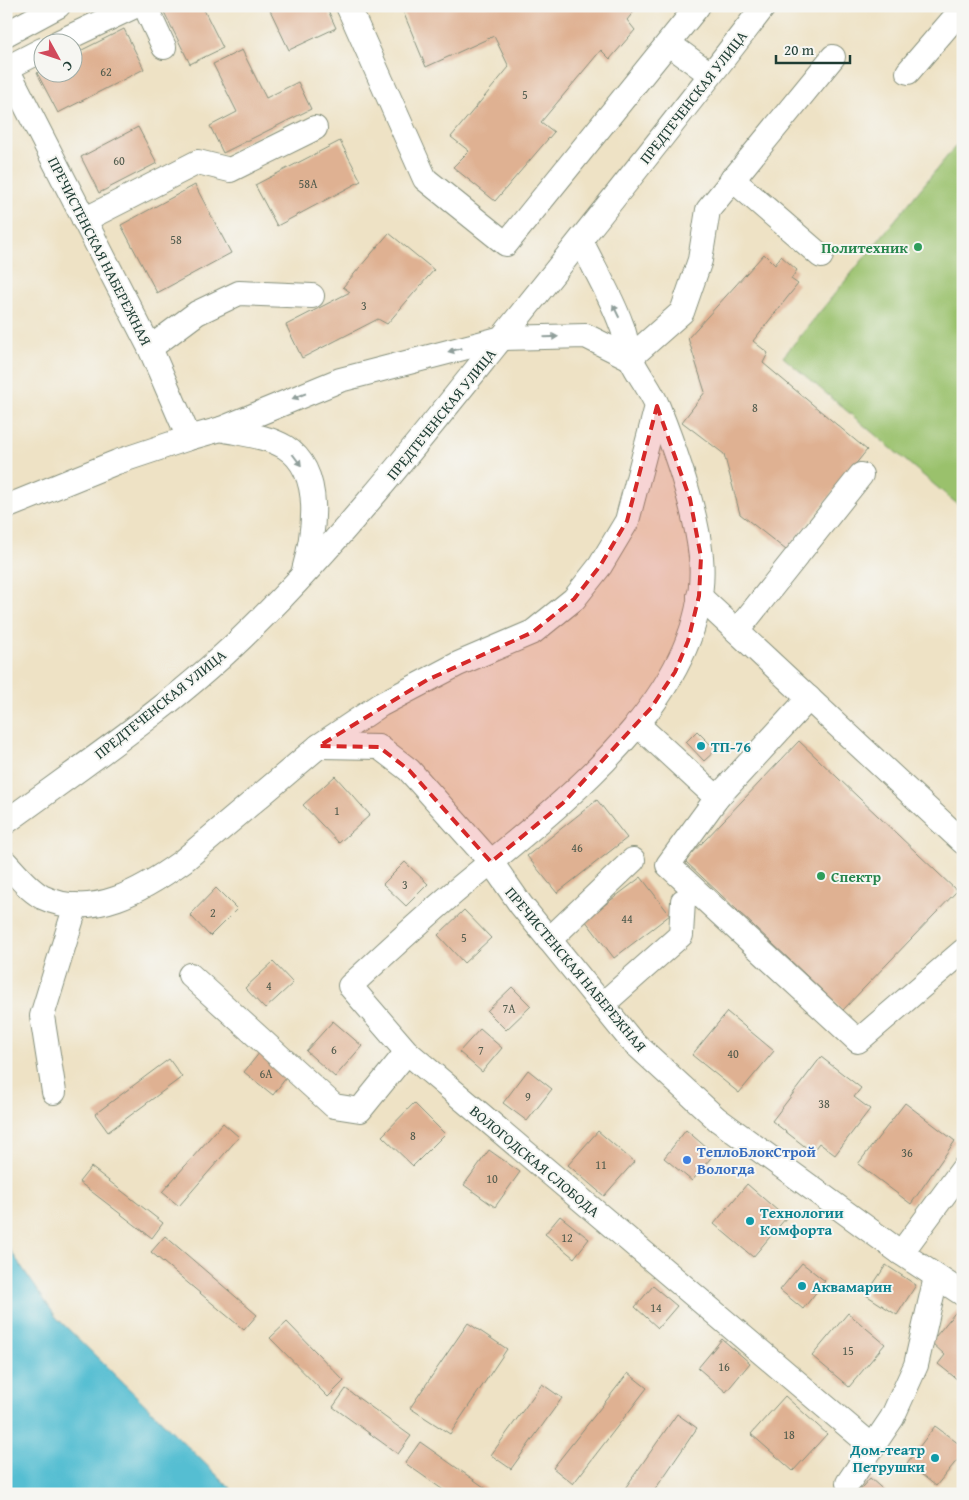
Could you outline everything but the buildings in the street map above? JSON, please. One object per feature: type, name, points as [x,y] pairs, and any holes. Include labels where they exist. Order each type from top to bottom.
[{"type":"street","points":[[6,34],[58,6]]},
{"type":"street","points":[[80,32],[135,6]]},
{"type":"street","points":[[145,6],[164,47]]},
{"type":"street","points":[[350,7],[426,179],[506,244],[698,6]]},
{"type":"street","name":"ПРЕДТЕЧЕНСКАЯ УЛИЦА","points":[[6,822],[154,714],[252,628],[302,575],[363,508],[581,242],[764,6]]},
{"type":"street","points":[[908,72],[963,8]]},
{"type":"street","points":[[669,44],[710,74]]},
{"type":"street","points":[[6,67],[32,55]]},
{"type":"street","points":[[630,358],[682,312],[700,260],[708,210],[833,58]]},
{"type":"street","name":"ПРЕЧИСТЕНСКАЯ НАБЕРЕЖНАЯ","points":[[6,67],[150,348],[188,438]]},
{"type":"street","points":[[84,220],[198,162],[230,170],[316,128]]},
{"type":"street","points":[[732,180],[821,256]]},
{"type":"street","points":[[491,862],[563,803],[651,708],[675,672],[688,641],[700,596],[701,558],[690,500],[657,406],[630,358],[622,324],[581,242]]},
{"type":"street","points":[[150,348],[198,313],[239,294],[312,296]]},
{"type":"street","points":[[6,506],[117,462],[188,438],[222,429],[340,380],[502,338],[586,336],[630,358]]},
{"type":"street","points":[[6,863],[22,882],[42,897],[76,905],[106,903],[160,878],[183,861],[319,746],[380,705],[427,680],[533,632],[574,599],[605,559],[627,521],[657,406]]},
{"type":"street","points":[[222,429],[276,443],[286,448],[300,463],[310,484],[313,520],[308,558],[302,575]]},
{"type":"street","points":[[737,631],[861,475]]},
{"type":"street","points":[[700,596],[963,842]]},
{"type":"street","points":[[810,698],[717,798],[668,865],[858,1041],[963,951]]},
{"type":"street","points":[[637,724],[717,798]]},
{"type":"street","name":"ПРЕЧИСТЕНСКАЯ НАБЕРЕЖНАЯ","points":[[319,746],[380,747],[409,770],[491,862],[549,940],[630,1039],[717,1119],[901,1253],[963,1294]]},
{"type":"street","points":[[549,940],[633,860]]},
{"type":"street","name":"ВОЛОГОДСКАЯ СЛОБОДА","points":[[491,862],[350,986],[407,1052],[873,1447]]},
{"type":"street","points":[[602,1005],[681,935],[683,901]]},
{"type":"street","points":[[54,1092],[42,1016],[76,905]]},
{"type":"street","points":[[190,975],[334,1106],[360,1110],[407,1052]]},
{"type":"street","points":[[901,1253],[963,1169]]},
{"type":"street","points":[[848,1483],[892,1418],[916,1365],[936,1276]]},
{"type":"highlighted area","points":[[657,406],[690,499],[701,557],[699,596],[688,641],[675,672],[651,708],[563,803],[491,862],[409,770],[379,747],[319,746],[427,680],[533,632],[574,599],[600,566],[627,521]]},
{"type":"green space","name":"Политехник","points":[[963,137],[963,509],[783,357]]},
{"type":"water","points":[[6,1244],[56,1317],[236,1494],[6,1494]]},
{"type":"place","name":"Политехник","points":[[918,247]]},
{"type":"place","name":"ТП-76","points":[[701,746]]},
{"type":"place","name":"Спектр","points":[[821,876]]},
{"type":"place","name":"ТеплоБлокСтрой Вологда","points":[[687,1160]]},
{"type":"place","name":"Технологии Комфорта","points":[[750,1221]]},
{"type":"place","name":"Аквамарин","points":[[802,1286]]},
{"type":"place","name":"Дом-театр Петрушки","points":[[935,1458]]}]
